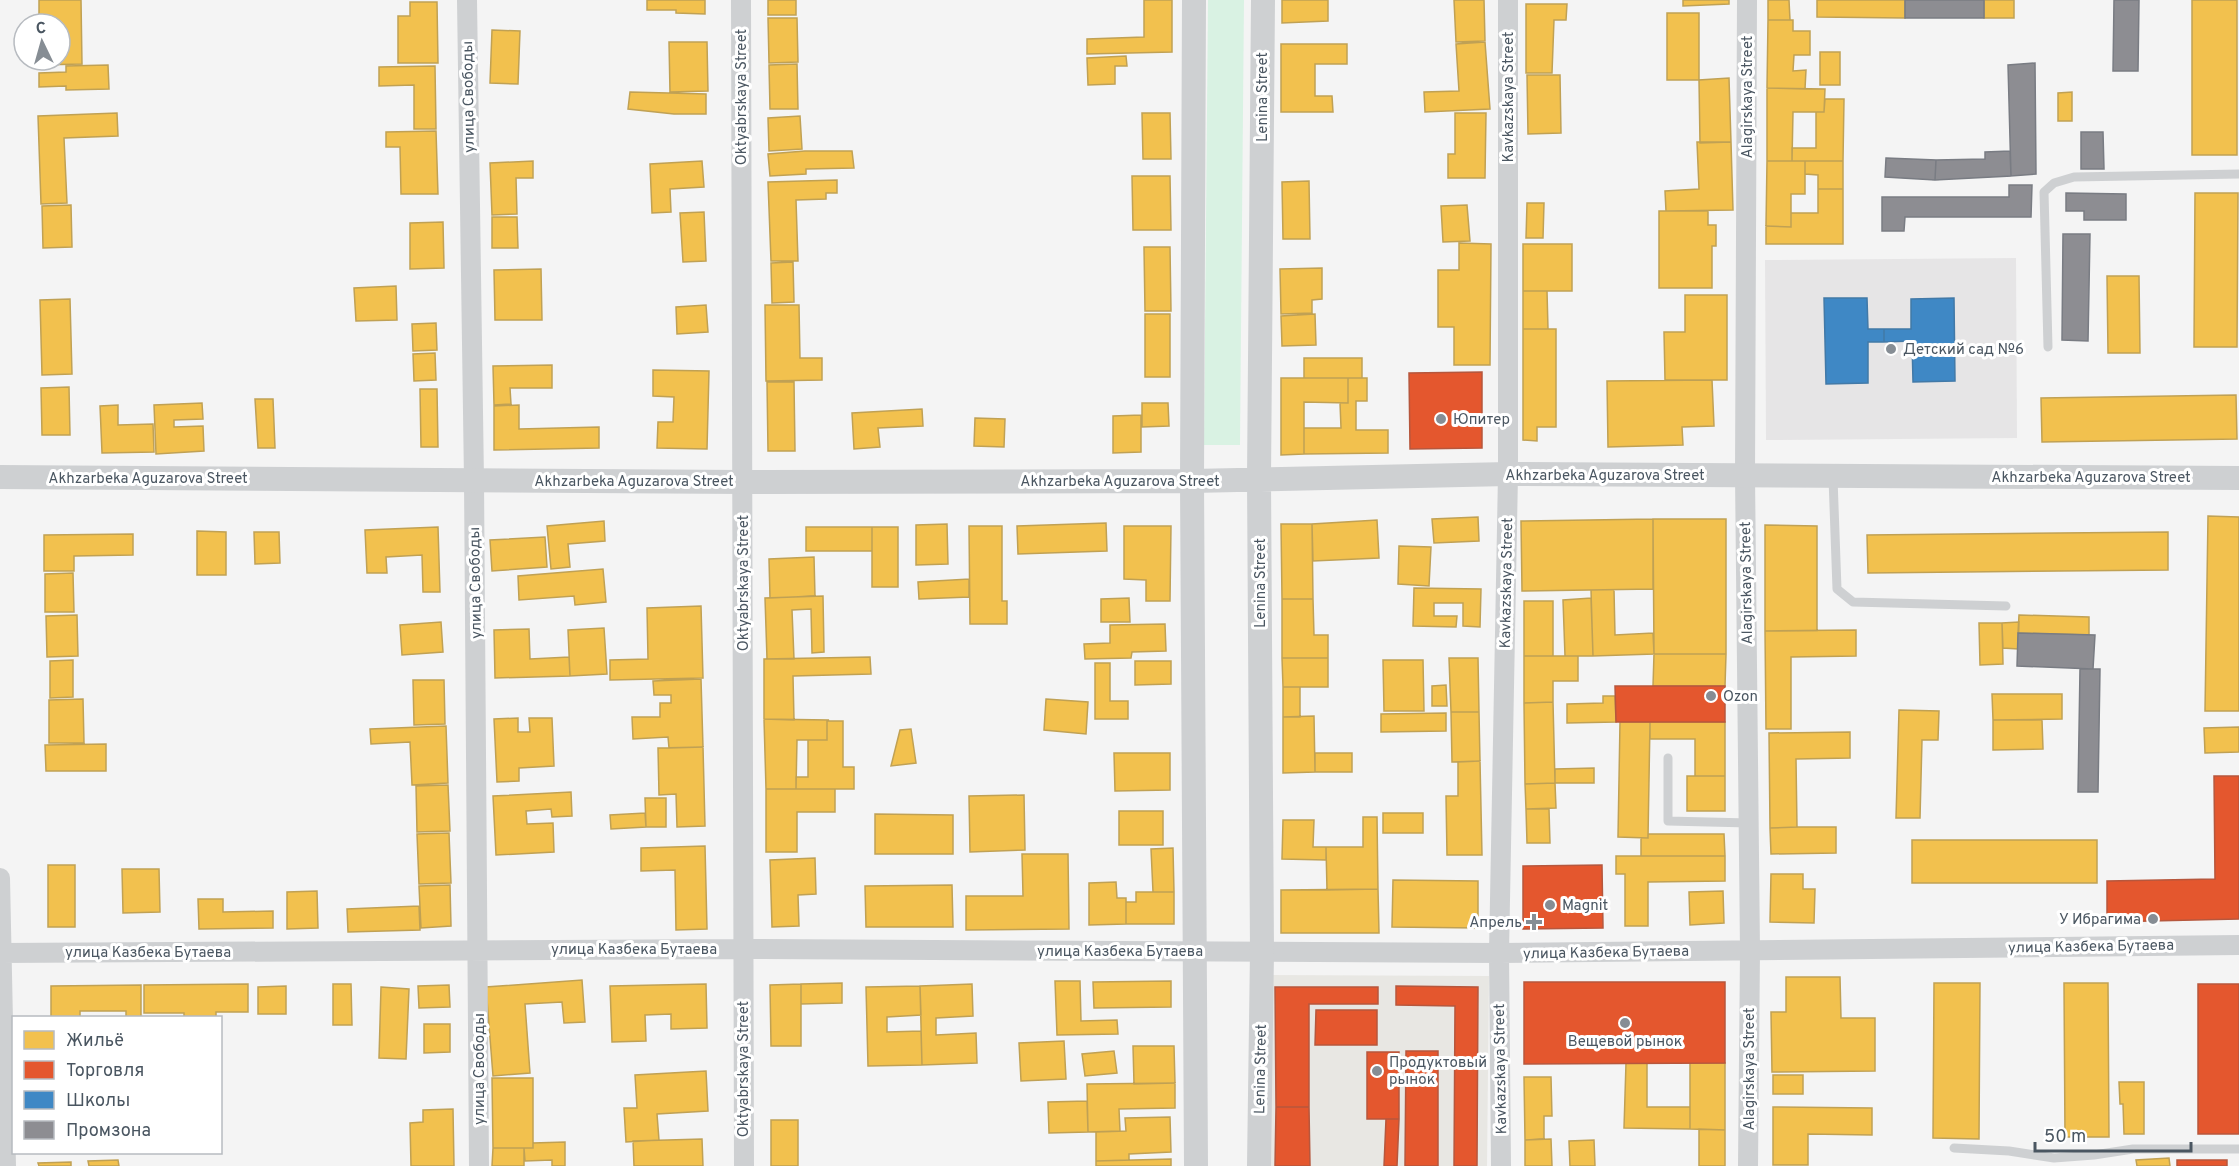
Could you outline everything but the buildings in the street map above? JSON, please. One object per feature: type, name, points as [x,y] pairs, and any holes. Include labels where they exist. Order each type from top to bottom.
[{"type":"street","name":"улица Свободы","points":[[466,0],[474,480],[479,1166]]},
{"type":"street","name":"Oktyabrskaya Street","points":[[741,0],[744,1166]]},
{"type":"street","points":[[1194,0],[1192,481],[1196,1166]]},
{"type":"street","name":"Lenina Street","points":[[1259,1166],[1262,952],[1259,479],[1263,0]]},
{"type":"street","name":"Kavkazskaya Street","points":[[1501,1166],[1499,953],[1508,474],[1508,0]]},
{"type":"street","name":"Alagirskaya Street","points":[[1747,0],[1745,475],[1750,951],[1748,1166]]},
{"type":"street","name":"Akhzarbeka Aguzarova Street","points":[[0,477],[743,482],[1192,481],[1508,474],[2239,478]]},
{"type":"street","points":[[0,878],[6,1166]]},
{"type":"street","name":"улица Казбека Бутаева","points":[[0,953],[479,949],[1499,953],[2239,945]]},
{"type":"lane","points":[[2048,347],[2044,192],[2054,183],[2074,177],[2239,174]]},
{"type":"lane","points":[[1833,476],[1837,589],[1853,602],[2006,606]]},
{"type":"lane","points":[[1668,758],[1668,821],[1749,823]]},
{"type":"lane","points":[[1954,1148],[2009,1151],[2054,1158],[2133,1149],[2239,1149]]},
{"type":"shaded area","name":"Детский сад №6","points":[[2016,258],[2017,438],[1766,440],[1765,260]]},
{"type":"shaded area","name":"Продуктовый рынок","points":[[1267,975],[1489,976],[1487,1166],[1265,1166]]},
{"type":"green space","points":[[1208,0],[1244,0],[1240,445],[1204,445]]},
{"type":"place","name":"Детский сад №6","points":[[1891,349]]},
{"type":"place","name":"Юпитер","points":[[1441,419]]},
{"type":"place","name":"Ozon","points":[[1711,696]]},
{"type":"place","name":"Magnit","points":[[1550,905]]},
{"type":"place","name":"У Ибрагима","points":[[2153,919]]},
{"type":"place","name":"Апрель","points":[[1534,922]]},
{"type":"place","name":"Вещевой рынок","points":[[1625,1023]]},
{"type":"place","name":"Продуктовый рынок","points":[[1377,1071]]}]
